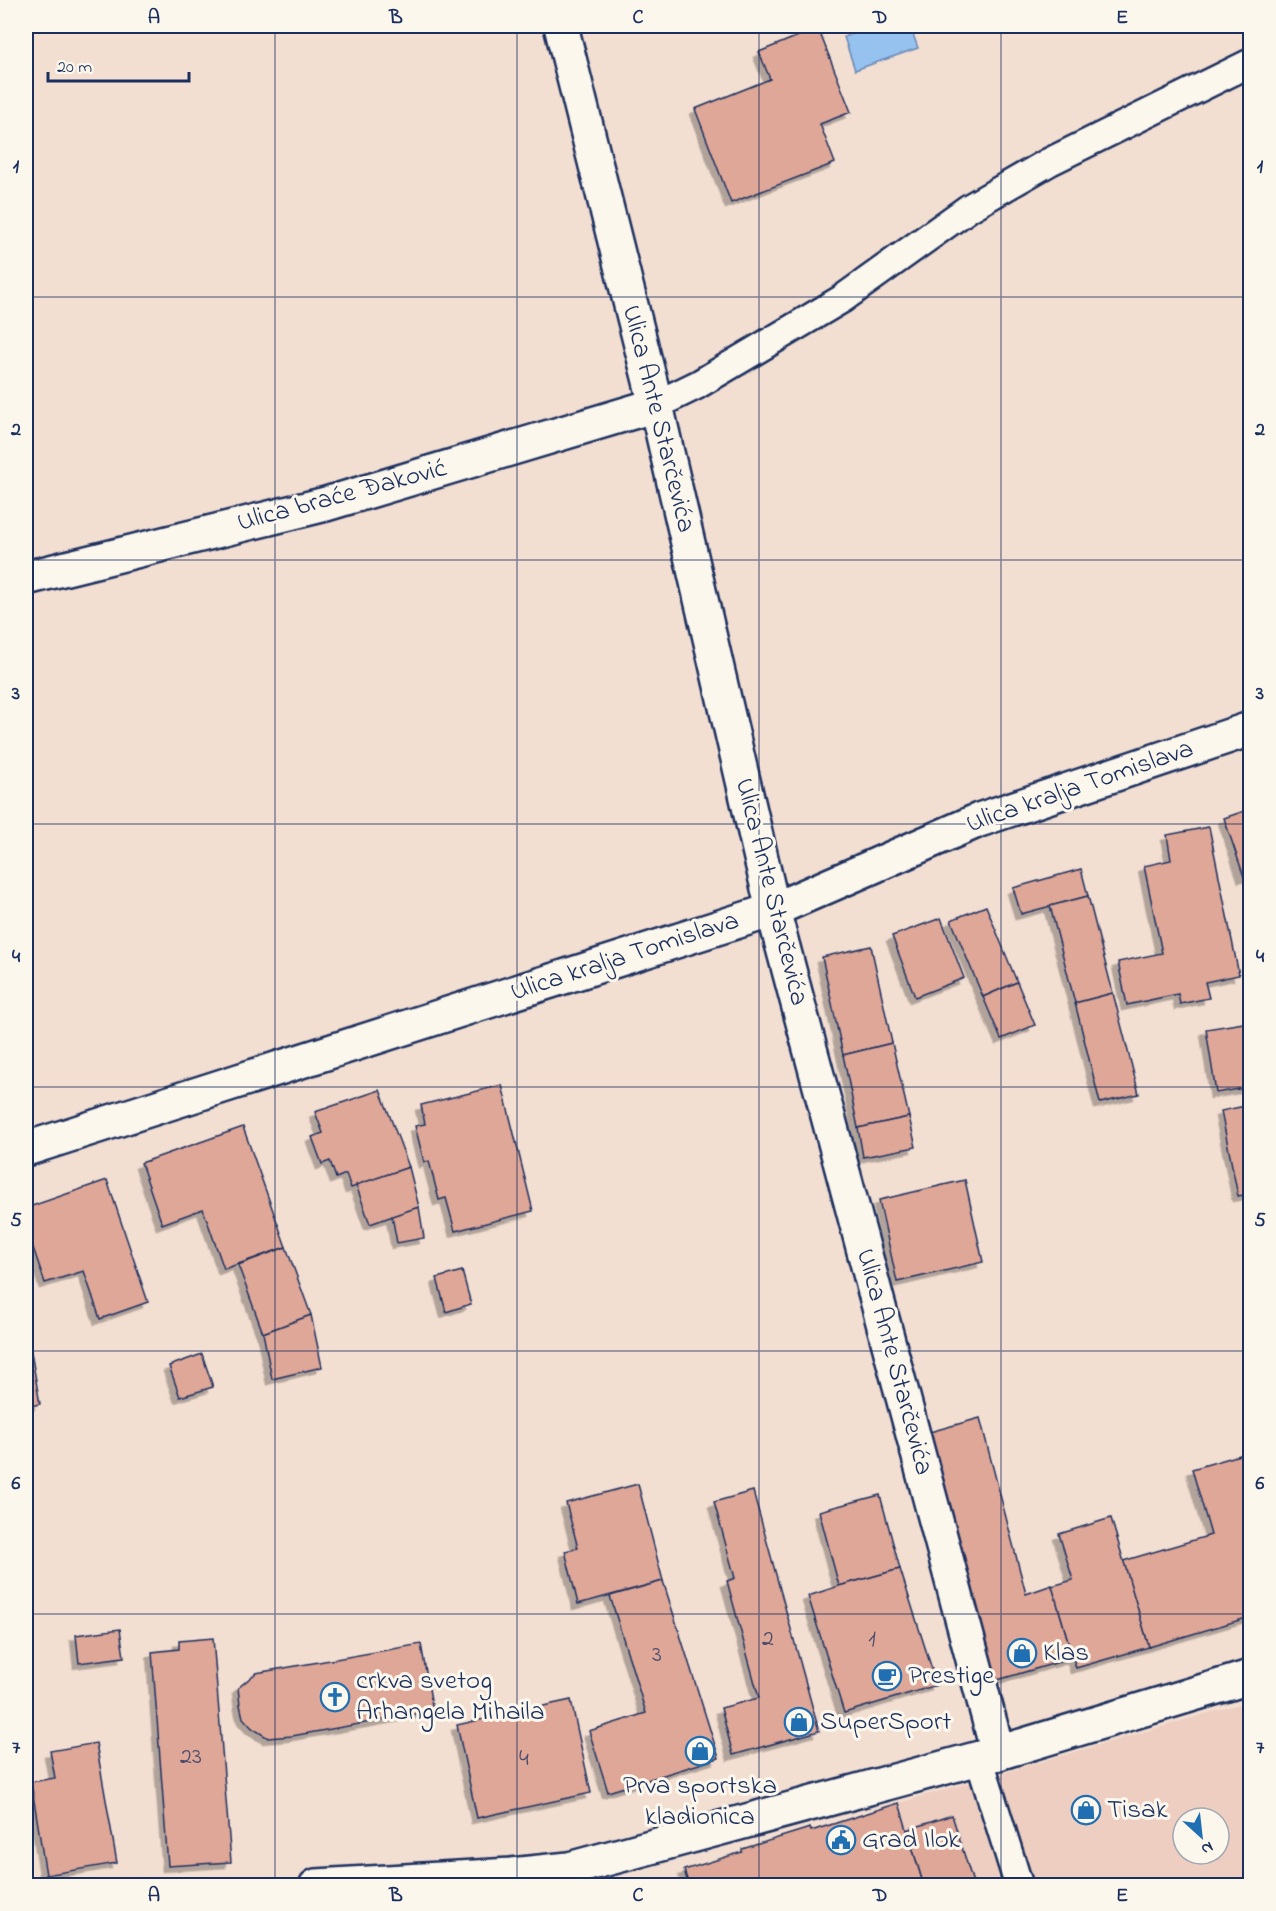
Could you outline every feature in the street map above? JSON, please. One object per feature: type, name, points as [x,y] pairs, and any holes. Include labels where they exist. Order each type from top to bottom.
[{"type":"street","name":"Ulica Ante Starčevića","points":[[561,26],[656,405],[773,910],[989,1756]]},
{"type":"street","name":"Ulica braće Đaković","points":[[26,578],[326,504],[656,405]]},
{"type":"street","name":"Ulica kralja Tomislava","points":[[26,1149],[773,910],[979,820],[1251,729]]},
{"type":"street","points":[[316,1886],[511,1875],[559,1877],[989,1756],[1251,1677]]},
{"type":"lane","points":[[656,405],[698,385],[842,299],[969,208],[1019,179],[1251,63]]},
{"type":"lane","points":[[989,1756],[1019,1886]]},
{"type":"shaded area","points":[[1250,1701],[1250,1885],[924,1885],[899,1803]]},
{"type":"water","points":[[877,26],[910,26],[918,48],[855,70],[844,37]]},
{"type":"building","points":[[818,28],[851,112],[820,124],[835,163],[731,203],[695,109],[770,79],[759,52]]},
{"type":"building","points":[[1250,809],[1250,878],[1249,875],[1244,877],[1224,818]]},
{"type":"building","points":[[1209,827],[1239,975],[1205,982],[1209,998],[1180,1004],[1178,994],[1127,1005],[1118,962],[1162,953],[1144,866],[1171,860],[1167,835]]},
{"type":"building","points":[[1081,869],[1088,896],[1021,914],[1013,888]]},
{"type":"building","points":[[1088,896],[1113,993],[1075,1003],[1050,906]]},
{"type":"building","points":[[986,906],[1017,982],[983,997],[951,920]]},
{"type":"building","points":[[941,918],[964,978],[915,997],[892,936]]},
{"type":"building","points":[[871,946],[892,1043],[843,1055],[822,957]]},
{"type":"building","points":[[1017,982],[1035,1025],[1001,1039],[983,997]]},
{"type":"building","points":[[1113,993],[1139,1094],[1100,1103],[1075,1003]]},
{"type":"building","points":[[1250,1022],[1250,1087],[1216,1093],[1206,1029]]},
{"type":"building","points":[[892,1043],[909,1117],[858,1128],[843,1055]]},
{"type":"building","points":[[502,1085],[533,1211],[455,1231],[446,1198],[439,1200],[429,1161],[424,1162],[415,1126],[425,1124],[421,1105]]},
{"type":"building","points":[[380,1090],[409,1167],[351,1188],[346,1174],[336,1178],[330,1161],[322,1164],[312,1137],[323,1133],[315,1112]]},
{"type":"building","points":[[1250,1105],[1250,1194],[1238,1196],[1221,1111]]},
{"type":"building","points":[[909,1117],[916,1147],[863,1157],[858,1128]]},
{"type":"building","points":[[243,1127],[286,1247],[224,1269],[203,1209],[162,1224],[141,1163]]},
{"type":"building","points":[[409,1167],[419,1207],[370,1224],[356,1185]]},
{"type":"building","points":[[107,1180],[148,1302],[100,1319],[84,1271],[45,1283],[26,1227],[26,1208]]},
{"type":"building","points":[[965,1180],[983,1262],[897,1282],[879,1200]]},
{"type":"building","points":[[419,1207],[424,1238],[397,1243],[392,1216]]},
{"type":"building","points":[[286,1247],[311,1315],[263,1333],[238,1265]]},
{"type":"building","points":[[462,1271],[471,1304],[446,1312],[437,1278]]},
{"type":"building","points":[[311,1315],[322,1367],[272,1379],[263,1333]]},
{"type":"building","points":[[26,1329],[40,1404],[26,1407]]},
{"type":"building","points":[[202,1354],[213,1387],[180,1397],[169,1366]]},
{"type":"building","points":[[980,1418],[1026,1594],[1052,1585],[1073,1658],[994,1681],[926,1433]]},
{"type":"building","points":[[1250,1452],[1250,1617],[1149,1647],[1123,1561],[1211,1535],[1192,1469]]},
{"type":"building","points":[[638,1484],[663,1581],[578,1604],[565,1551],[578,1548],[566,1503]]},
{"type":"building","points":[[753,1491],[819,1731],[733,1755],[721,1708],[759,1698],[727,1581],[735,1578],[714,1502]]},
{"type":"building","points":[[880,1495],[900,1569],[839,1586],[819,1511]]},
{"type":"building","points":[[1111,1518],[1149,1647],[1076,1668],[1052,1586],[1073,1580],[1059,1534]]},
{"type":"building","points":[[900,1569],[937,1685],[844,1713],[808,1596]]},
{"type":"building","points":[[663,1581],[719,1758],[608,1792],[589,1731],[646,1713],[610,1596]]},
{"type":"building","points":[[120,1629],[124,1657],[79,1663],[76,1635]]},
{"type":"building","points":[[213,1638],[231,1862],[168,1866],[152,1652],[179,1649],[179,1641]]},
{"type":"building","name":"crkva svetog Arhangela Mihaila","points":[[421,1644],[433,1711],[292,1736],[268,1738],[252,1728],[243,1718],[238,1688],[256,1673]]},
{"type":"building","points":[[571,1700],[591,1793],[477,1818],[457,1725]]},
{"type":"building","points":[[96,1743],[117,1863],[46,1875],[31,1782],[55,1778],[50,1751]]},
{"type":"building","name":"Grad Ilok","points":[[899,1803],[924,1886],[689,1886],[684,1870],[742,1852],[742,1849],[810,1828],[811,1831]]},
{"type":"building","points":[[952,1815],[974,1886],[924,1886],[907,1830]]},
{"type":"place","name":"Klas","points":[[1022,1653]]},
{"type":"place","name":"Prestige","points":[[887,1676]]},
{"type":"place","name":"crkva svetog Arhangela Mihaila","points":[[335,1697]]},
{"type":"place","name":"SuperSport","points":[[799,1722]]},
{"type":"place","name":"Prva sportska kladionica","points":[[700,1751]]},
{"type":"place","name":"Tisak","points":[[1086,1810]]},
{"type":"place","name":"Grad Ilok","points":[[841,1840]]}]
